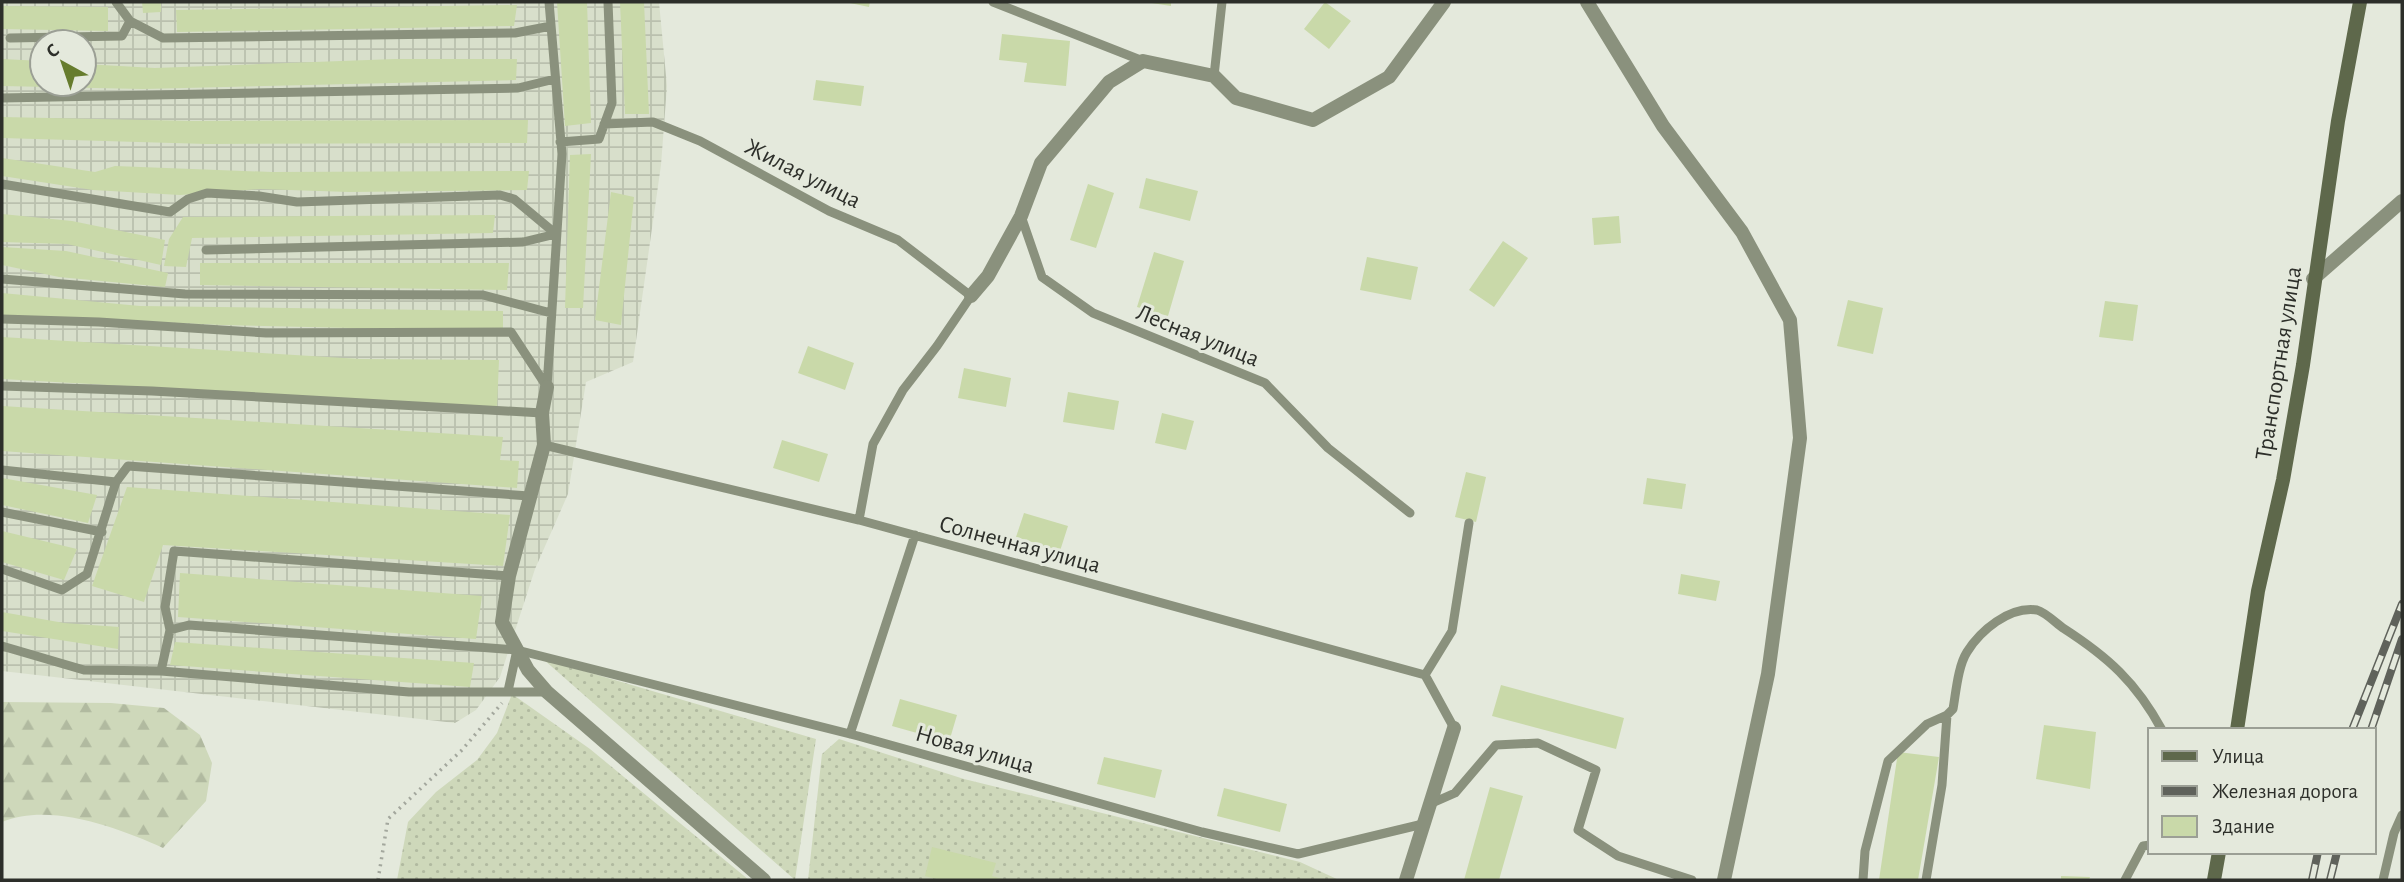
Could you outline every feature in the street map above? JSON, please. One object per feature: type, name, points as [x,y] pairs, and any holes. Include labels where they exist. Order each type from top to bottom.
[{"type":"main road","name":"Транспортная улица","points":[[2237,728],[2259,591],[2303,365],[2313,279],[2360,2]]},
{"type":"main road","points":[[2214,880],[2219,854]]},
{"type":"street","points":[[971,296],[988,276],[1021,216],[1041,163],[1109,82],[1143,61],[1214,76],[1236,98],[1313,120],[1389,77],[1444,2]]},
{"type":"street","points":[[1587,2],[1663,126],[1742,232],[1790,320],[1800,438],[1768,674],[1724,880]]},
{"type":"street","points":[[2313,279],[2402,201]]},
{"type":"street","points":[[547,387],[542,413],[544,445],[509,576],[502,622],[517,650],[547,692],[764,880]]},
{"type":"street","points":[[1406,880],[1454,728]]},
{"type":"lane","points":[[116,2],[130,21],[163,38],[515,33],[551,26]]},
{"type":"lane","points":[[547,387],[561,142],[549,2]]},
{"type":"lane","points":[[561,142],[599,139],[612,103],[608,2]]},
{"type":"lane","points":[[993,2],[1143,61]]},
{"type":"lane","points":[[1214,76],[1222,2]]},
{"type":"lane","points":[[10,38],[122,36],[130,21]]},
{"type":"lane","points":[[2,98],[518,88],[555,79]]},
{"type":"lane","name":"Жилая улица","points":[[604,124],[653,122],[700,141],[829,211],[898,240],[971,296]]},
{"type":"lane","points":[[2,184],[170,212],[188,199],[207,193],[259,196],[297,202],[499,195],[514,199],[556,234]]},
{"type":"lane","name":"Лесная улица","points":[[1021,216],[1042,277],[1093,313],[1265,383],[1328,448],[1410,513]]},
{"type":"lane","points":[[206,250],[523,242],[556,234]]},
{"type":"lane","points":[[2,279],[185,295],[483,295],[551,313]]},
{"type":"lane","points":[[859,520],[873,444],[903,390],[971,296]]},
{"type":"lane","points":[[2,319],[99,322],[266,333],[511,332],[547,387]]},
{"type":"lane","points":[[2,386],[152,391],[542,413]]},
{"type":"lane","name":"Солнечная улица","points":[[544,445],[859,520],[1425,674]]},
{"type":"lane","points":[[2,569],[62,590],[87,575],[116,482],[128,466],[529,496]]},
{"type":"lane","points":[[2,470],[116,482]]},
{"type":"lane","points":[[2,512],[102,532]]},
{"type":"lane","points":[[1454,728],[1425,674],[1452,631],[1469,523]]},
{"type":"lane","points":[[850,734],[915,535]]},
{"type":"lane","points":[[161,671],[170,630],[164,607],[174,551],[509,576]]},
{"type":"lane","points":[[1863,880],[1865,851],[1888,761],[1927,724],[1947,715],[1953,709],[1965,654],[1986,628],[2016,612],[2038,610],[2091,645],[2125,675],[2147,703],[2161,728]]},
{"type":"lane","name":"Новая улица","points":[[170,630],[189,625],[517,650],[850,734],[1202,832],[1298,853],[1423,824]]},
{"type":"lane","points":[[2,646],[85,670],[161,671],[408,692],[547,692]]},
{"type":"lane","points":[[508,691],[517,650]]},
{"type":"lane","points":[[1926,880],[1942,785],[1947,715]]},
{"type":"lane","points":[[1429,804],[1455,793],[1496,745],[1538,743],[1597,770],[1577,830],[1618,856],[1692,880]]},
{"type":"lane","points":[[2383,880],[2394,833],[2402,815]]},
{"type":"lane","points":[[2125,880],[2143,846],[2148,845]]},
{"type":"path","points":[[378,880],[388,819],[489,720],[508,691]]},
{"type":"shaded area","points":[[2,2],[659,2],[667,86],[661,165],[633,362],[586,382],[568,494],[535,569],[500,677],[476,710],[455,723],[2,671]]},
{"type":"green space","points":[[543,659],[816,739],[795,880]]},
{"type":"green space","points":[[512,694],[590,749],[749,880],[397,880],[408,822],[436,792],[477,760],[497,733]]},
{"type":"green space","points":[[2,702],[111,703],[164,708],[200,735],[212,763],[206,801],[163,848],[105,826],[62,816],[21,817],[2,822]]},
{"type":"green space","points":[[839,739],[964,779],[1300,862],[1339,880],[808,880],[822,754]]},
{"type":"building","points":[[142,2],[161,2],[161,12],[143,13]]},
{"type":"building","points":[[557,2],[587,2],[591,123],[565,126]]},
{"type":"building","points":[[620,2],[644,2],[649,114],[625,114]]},
{"type":"building","points":[[845,2],[870,2],[869,7]]},
{"type":"building","points":[[1145,2],[1171,2],[1171,6]]},
{"type":"building","points":[[1325,2],[1351,21],[1329,49],[1304,29]]},
{"type":"building","points":[[517,5],[514,26],[177,32],[176,10]]},
{"type":"building","points":[[2,6],[108,7],[108,31],[98,31],[98,28],[2,29]]},
{"type":"building","points":[[1002,34],[1070,41],[1066,86],[1024,82],[1027,63],[999,60]]},
{"type":"building","points":[[2,59],[28,60],[28,87],[2,86]]},
{"type":"building","points":[[395,59],[517,59],[516,80],[98,88],[98,65],[155,68]]},
{"type":"building","points":[[816,80],[864,86],[861,106],[813,100]]},
{"type":"building","points":[[2,117],[192,121],[528,120],[527,143],[207,144],[2,138]]},
{"type":"building","points":[[591,154],[583,308],[565,308],[570,155]]},
{"type":"building","points":[[2,158],[95,172],[115,166],[272,172],[529,171],[527,190],[349,192],[260,189],[180,195],[93,190],[2,176]]},
{"type":"building","points":[[1146,178],[1198,191],[1190,221],[1139,208]]},
{"type":"building","points":[[1088,184],[1114,193],[1096,248],[1070,240]]},
{"type":"building","points":[[611,192],[634,197],[621,325],[595,320]]},
{"type":"building","points":[[2,214],[72,221],[165,240],[161,265],[67,244],[2,242]]},
{"type":"building","points":[[495,215],[493,233],[192,238],[186,267],[164,266],[169,239],[183,217]]},
{"type":"building","points":[[1619,216],[1621,243],[1594,245],[1592,218]]},
{"type":"building","points":[[1503,241],[1528,258],[1494,307],[1469,290]]},
{"type":"building","points":[[2,247],[66,251],[168,273],[165,287],[59,277],[2,265]]},
{"type":"building","points":[[1154,252],[1184,261],[1168,316],[1137,307]]},
{"type":"building","points":[[1367,257],[1418,267],[1411,300],[1360,290]]},
{"type":"building","points":[[200,263],[509,263],[507,290],[200,285]]},
{"type":"building","points":[[2,293],[140,306],[503,311],[503,328],[396,329],[223,325],[2,315]]},
{"type":"building","points":[[1848,300],[1883,308],[1873,354],[1837,346]]},
{"type":"building","points":[[2105,301],[2138,305],[2133,341],[2099,337]]},
{"type":"building","points":[[2,337],[360,359],[499,360],[497,407],[2,379]]},
{"type":"building","points":[[808,346],[854,363],[845,390],[798,373]]},
{"type":"building","points":[[964,368],[1011,378],[1006,407],[958,398]]},
{"type":"building","points":[[1068,392],[1119,401],[1114,430],[1063,422]]},
{"type":"building","points":[[2,406],[503,437],[500,460],[519,461],[517,488],[2,451]]},
{"type":"building","points":[[1162,413],[1194,421],[1186,450],[1155,443]]},
{"type":"building","points":[[782,440],[828,454],[819,482],[773,468]]},
{"type":"building","points":[[1466,472],[1486,477],[1476,522],[1455,517]]},
{"type":"building","points":[[2,478],[97,495],[88,523],[2,505]]},
{"type":"building","points":[[1647,478],[1686,484],[1682,509],[1643,504]]},
{"type":"building","points":[[127,487],[510,515],[503,566],[163,545],[144,602],[92,586]]},
{"type":"building","points":[[1024,513],[1068,526],[1060,551],[1016,537]]},
{"type":"building","points":[[2,531],[77,549],[64,580],[2,562]]},
{"type":"building","points":[[180,573],[482,596],[476,639],[178,617]]},
{"type":"building","points":[[1681,574],[1720,581],[1716,601],[1678,594]]},
{"type":"building","points":[[2,612],[64,623],[119,627],[118,649],[2,631]]},
{"type":"building","points":[[175,642],[474,663],[470,687],[170,665]]},
{"type":"building","points":[[1501,685],[1624,718],[1616,749],[1492,716]]},
{"type":"building","points":[[900,699],[957,715],[949,742],[892,726]]},
{"type":"building","points":[[2044,725],[2096,732],[2090,789],[2036,779]]},
{"type":"building","points":[[1898,752],[1939,757],[1918,880],[1879,880]]},
{"type":"building","points":[[1104,757],[1162,770],[1155,798],[1097,784]]},
{"type":"building","points":[[1490,787],[1523,796],[1499,880],[1464,880]]},
{"type":"building","points":[[1224,788],[1287,804],[1280,832],[1217,816]]},
{"type":"building","points":[[932,847],[996,863],[992,876],[1005,880],[940,880],[925,876]]},
{"type":"building","points":[[2061,876],[2090,877],[2089,880],[2061,880]]},
{"type":"railway","points":[[2353,728],[2402,604]]},
{"type":"railway","points":[[2372,728],[2402,639]]},
{"type":"railway","points":[[2312,880],[2318,854]]},
{"type":"railway","points":[[2330,880],[2336,854]]}]
